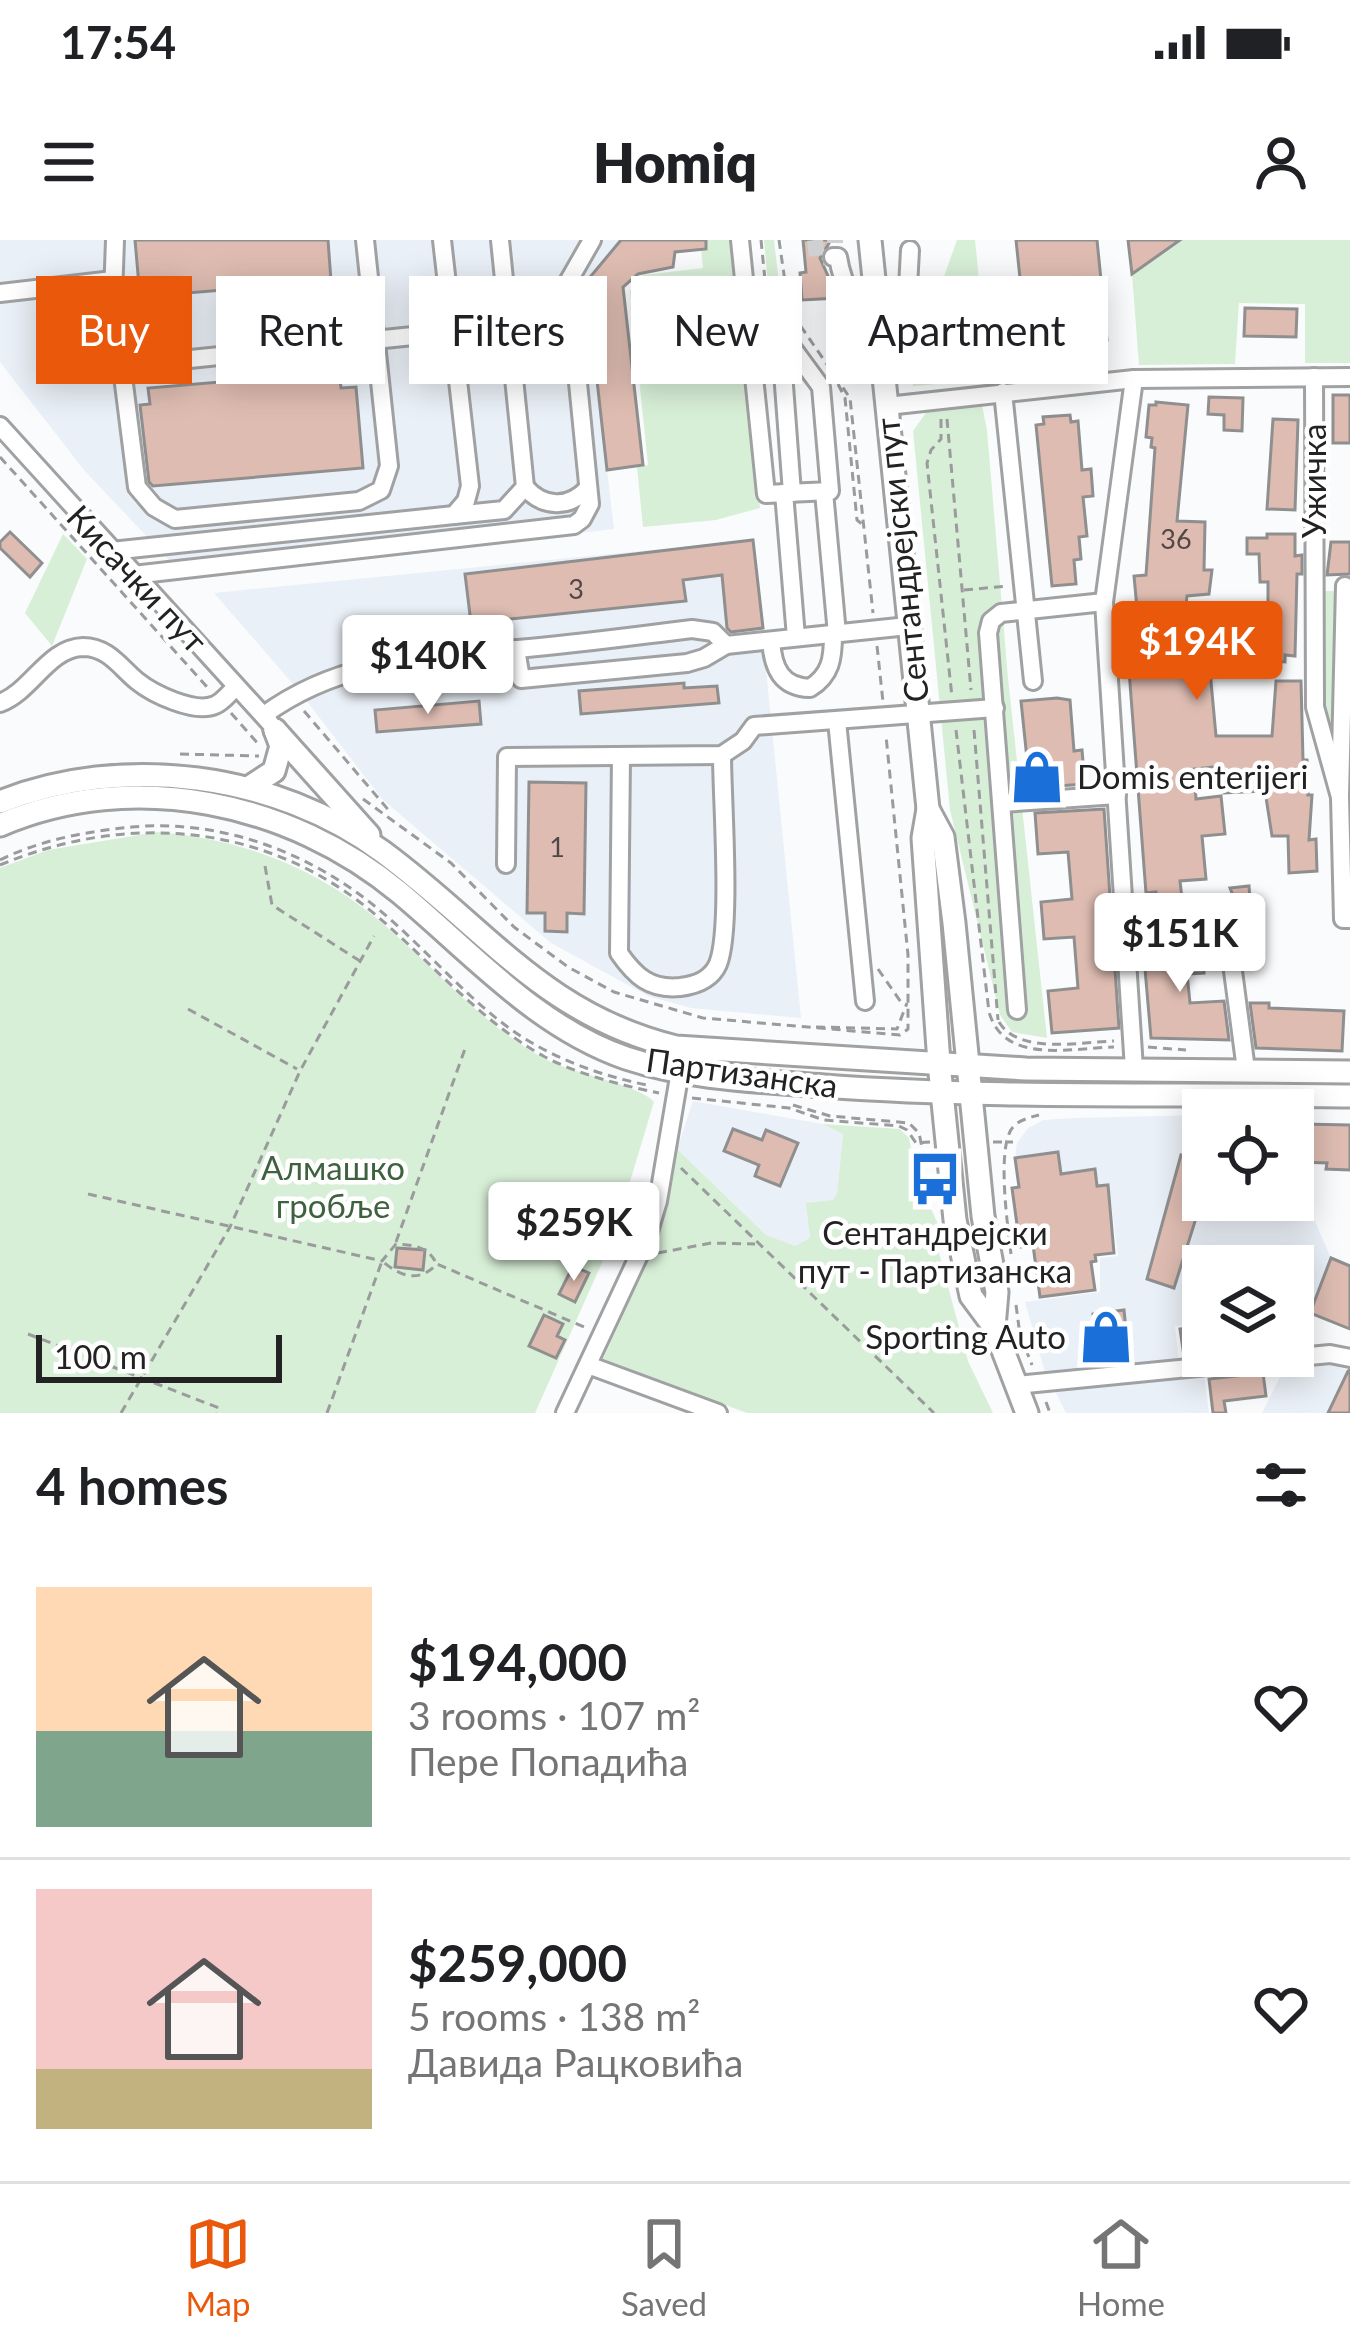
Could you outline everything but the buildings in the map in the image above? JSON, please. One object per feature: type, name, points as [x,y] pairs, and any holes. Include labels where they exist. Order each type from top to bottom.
[{"type":"main road","name":"Сентандрејски пут","points":[[870,240],[874,276]]},
{"type":"main road","name":"Сентандрејски пут","points":[[884,384],[928,809],[923,838],[941,1093],[956,1220],[971,1297],[994,1327],[1027,1413]]},
{"type":"main road","points":[[248,788],[274,771],[281,746],[269,723]]},
{"type":"main road","points":[[269,723],[381,850]]},
{"type":"main road","name":"Партизанска","points":[[0,802],[70,783],[139,776],[248,788],[323,816],[381,850],[533,980],[572,1007],[642,1039],[699,1050],[969,1065],[1350,1072]]},
{"type":"main road","name":"Партизанска","points":[[0,825],[45,809],[119,796],[232,807],[289,826],[356,860],[512,992],[578,1036],[677,1081],[972,1095],[1350,1096]]},
{"type":"main road","name":"Сентандрејски пут","points":[[928,809],[943,837],[983,1216],[997,1292],[994,1327]]},
{"type":"street","points":[[113,276],[115,240]]},
{"type":"street","points":[[365,240],[368,276]]},
{"type":"street","points":[[442,240],[446,276]]},
{"type":"street","points":[[111,551],[504,510],[521,493],[500,240]]},
{"type":"street","points":[[133,574],[574,525],[582,520],[590,504],[568,282],[592,240]]},
{"type":"street","points":[[740,240],[743,276]]},
{"type":"street","points":[[909,276],[910,250]]},
{"type":"street","points":[[0,293],[36,289]]},
{"type":"street","points":[[755,384],[766,494],[830,491],[821,386],[802,361]]},
{"type":"street","name":"Ужичка","points":[[1313,377],[1315,707],[1340,797]]},
{"type":"street","points":[[886,406],[1134,380],[1350,377]]},
{"type":"street","points":[[1134,380],[1105,602],[1134,1069]]},
{"type":"street","points":[[124,384],[137,487],[176,519],[359,501],[381,490],[389,466],[379,384]]},
{"type":"street","points":[[454,515],[466,501],[470,486],[458,384]]},
{"type":"street","points":[[783,384],[796,637]]},
{"type":"street","points":[[1003,392],[1033,681]]},
{"type":"street","name":"Кисачки пут","points":[[0,426],[269,723]]},
{"type":"street","points":[[470,486],[482,499],[521,493],[555,504],[577,501],[588,488]]},
{"type":"street","points":[[771,641],[778,673],[788,683],[811,688],[823,680],[835,634],[824,491]]},
{"type":"street","name":"Ужичка","points":[[1314,586],[1347,586],[1340,797],[1343,919],[1350,919]]},
{"type":"street","points":[[1017,1010],[988,633],[991,621],[1001,613],[1105,602]]},
{"type":"street","points":[[516,650],[521,679],[687,663],[726,645],[908,626]]},
{"type":"street","points":[[269,723],[292,694],[329,677],[430,655],[692,629],[713,632],[726,645]]},
{"type":"street","points":[[0,703],[19,692],[57,656],[79,647],[103,652],[156,693],[202,707],[220,701],[236,687]]},
{"type":"street","points":[[506,864],[506,757],[722,755],[743,741],[754,726],[995,708]]},
{"type":"street","points":[[837,721],[865,1001]]},
{"type":"street","points":[[621,756],[619,953],[635,976],[664,988],[699,984],[717,966],[723,934],[722,755]]},
{"type":"street","points":[[1002,803],[1117,795]]},
{"type":"street","points":[[1126,920],[1225,910],[1246,1070]]},
{"type":"street","points":[[565,1413],[633,1267],[658,1201],[677,1081]]},
{"type":"street","points":[[1016,1385],[1330,1354],[1350,1358]]},
{"type":"street","points":[[588,1365],[718,1413]]},
{"type":"path","points":[[761,240],[764,276]]},
{"type":"path","points":[[779,240],[783,276]]},
{"type":"path","points":[[939,400],[943,434],[927,463],[992,1020],[998,1035],[1020,1047],[1115,1047]]},
{"type":"path","points":[[0,457],[267,755]]},
{"type":"path","points":[[864,526],[908,956],[905,1021]]},
{"type":"path","points":[[962,591],[1023,584]]},
{"type":"path","points":[[292,694],[395,820]]},
{"type":"path","points":[[180,754],[256,755]]},
{"type":"path","points":[[382,811],[451,863],[514,927],[568,967],[614,992],[703,1018],[817,1029],[892,1030],[905,1021],[936,1020]]},
{"type":"path","points":[[0,860],[44,843],[143,826],[210,830],[257,841],[357,893],[492,1014],[550,1053],[626,1081],[677,1081],[830,1116],[899,1123],[919,1133],[924,1157],[916,1143]]},
{"type":"path","points":[[265,866],[272,905],[361,962]]},
{"type":"path","points":[[121,1413],[230,1227],[300,1071],[374,936]]},
{"type":"path","points":[[860,952],[906,1004]]},
{"type":"path","points":[[188,1009],[300,1071]]},
{"type":"path","points":[[965,1020],[998,1021],[1004,1031],[1020,1040],[1123,1041]]},
{"type":"path","points":[[327,1413],[382,1261],[396,1244],[466,1046]]},
{"type":"path","points":[[1013,1272],[1006,1209],[1009,1133],[1022,1120],[1049,1114]]},
{"type":"path","points":[[666,1153],[934,1413]]},
{"type":"path","points":[[88,1193],[382,1261],[397,1272],[417,1277],[425,1276],[436,1264]]},
{"type":"path","points":[[396,1244],[428,1250],[436,1264],[577,1322],[600,1339]]},
{"type":"path","points":[[633,1267],[666,1248],[757,1244]]},
{"type":"path","points":[[1015,1293],[1019,1335],[1040,1382]]},
{"type":"path","points":[[28,1334],[219,1408],[217,1413]]},
{"type":"shaded area","points":[[0,240],[692,240],[693,250],[675,253],[673,267],[631,276],[623,287],[643,465],[607,470],[614,529],[186,578],[84,470],[0,362]]},
{"type":"shaded area","points":[[753,540],[801,1018],[691,1008],[648,996],[551,943],[382,799],[299,691],[214,593]]},
{"type":"shaded area","points":[[693,1101],[822,1124],[843,1134],[837,1193],[798,1266],[677,1149]]},
{"type":"shaded area","points":[[1182,1115],[1182,1221],[1314,1219],[1331,1258],[1314,1303],[1314,1245],[1182,1245],[1182,1325],[1175,1326],[1179,1362],[1045,1372],[1025,1302],[1100,1292],[1100,1258],[1118,1256],[1109,1186],[1097,1186],[1094,1169],[1061,1174],[1057,1153],[1015,1158],[1017,1143],[1028,1128],[1043,1120]]},
{"type":"shaded area","points":[[1332,1365],[1350,1371],[1350,1413],[1262,1413],[1280,1377],[1314,1377],[1314,1367]]},
{"type":"shaded area","points":[[1204,1377],[1209,1413],[1066,1413],[1054,1388]]},
{"type":"green space","points":[[700,240],[732,240],[736,276],[642,276],[643,275],[703,268]]},
{"type":"green space","points":[[764,240],[774,240],[778,276],[767,276]]},
{"type":"green space","points":[[957,240],[975,240],[979,276],[944,276]]},
{"type":"green space","points":[[1180,240],[1350,240],[1350,363],[1305,363],[1305,304],[1239,303],[1235,364],[1139,365],[1132,274]]},
{"type":"green space","points":[[640,384],[747,384],[760,508],[716,520],[643,527],[637,467],[648,465]]},
{"type":"green space","points":[[982,405],[1047,1038],[1012,1032],[1000,1015],[950,810],[913,431],[928,410]]},
{"type":"green space","points":[[63,534],[87,559],[52,646],[25,613]]},
{"type":"green space","points":[[1319,591],[1341,591],[1337,770],[1319,706]]},
{"type":"green space","name":"Алмашко гробље","points":[[157,832],[245,848],[326,883],[376,918],[521,1045],[654,1102],[613,1238],[535,1413],[0,1413],[0,868],[48,850]]},
{"type":"green space","points":[[822,1124],[900,1129],[909,1138],[917,1178],[942,1233],[938,1249],[968,1361],[993,1413],[747,1413],[603,1359],[656,1243],[677,1149],[766,1235],[795,1246],[810,1238],[806,1203],[833,1200],[837,1193],[843,1134]]},
{"type":"tunnel","points":[[815,240],[817,258],[833,257]]},
{"type":"place","name":"Domis enterijeri","points":[[1037,777]]},
{"type":"place","name":"Сентандрејски пут - Партизанска","points":[[935,1179]]},
{"type":"place","name":"Sporting Auto","points":[[1106,1337]]}]
